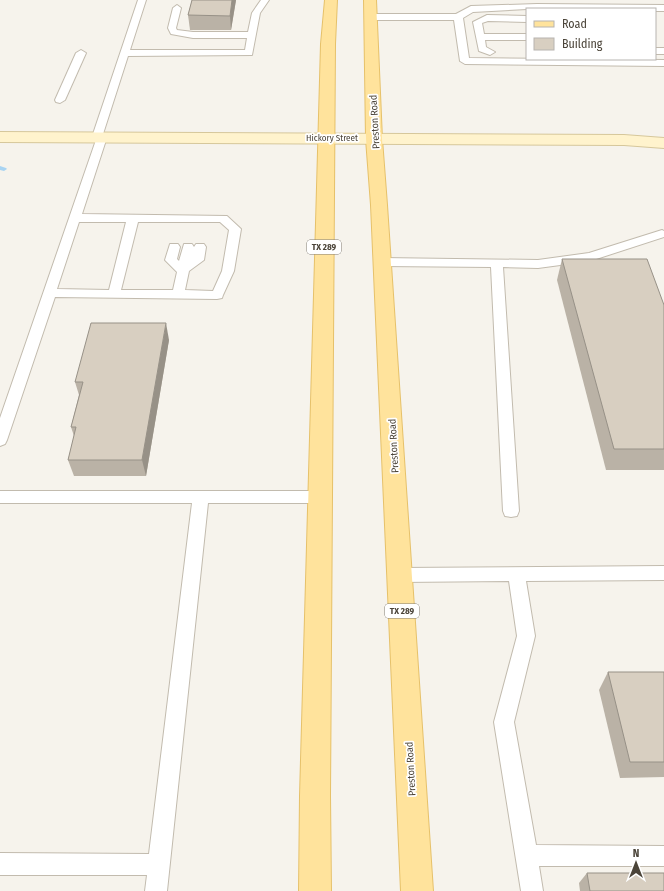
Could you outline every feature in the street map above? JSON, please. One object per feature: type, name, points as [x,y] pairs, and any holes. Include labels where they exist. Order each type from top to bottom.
[{"type":"main road","name":"TX 289","points":[[315,891],[315,796],[328,44],[331,0]]},
{"type":"main road","name":"Preston Road","points":[[370,0],[374,139],[417,891]]},
{"type":"street","name":"Hickory Street","points":[[0,137],[624,140],[664,143]]},
{"type":"lane","points":[[0,440],[75,218],[142,0]]},
{"type":"lane","points":[[125,53],[249,52],[256,13],[265,0]]},
{"type":"lane","points":[[176,8],[172,28],[174,32],[193,35],[252,35]]},
{"type":"lane","points":[[490,52],[482,49],[477,22],[509,8]]},
{"type":"lane","points":[[370,16],[458,16],[471,9],[664,8]]},
{"type":"lane","points":[[458,16],[465,61],[664,63]]},
{"type":"lane","points":[[487,18],[526,19]]},
{"type":"lane","points":[[480,37],[526,37]]},
{"type":"lane","points":[[60,100],[81,53]]},
{"type":"lane","points":[[50,293],[217,295],[228,270],[235,229],[224,218],[199,224],[133,218],[75,218]]},
{"type":"lane","points":[[114,294],[133,218]]},
{"type":"lane","points":[[382,262],[538,264],[590,257],[663,236]]},
{"type":"lane","points":[[174,247],[171,260],[182,270]]},
{"type":"lane","points":[[178,295],[182,270],[194,247]]},
{"type":"lane","points":[[497,264],[511,511]]},
{"type":"lane","points":[[0,497],[320,497]]},
{"type":"lane","points":[[156,891],[201,497]]},
{"type":"lane","points":[[400,575],[664,573]]},
{"type":"lane","points":[[516,574],[526,636],[504,722],[532,891]]},
{"type":"lane","points":[[527,855],[664,856]]},
{"type":"lane","points":[[0,864],[158,866]]},
{"type":"building","points":[[192,0],[232,0],[230,16],[188,15]]},
{"type":"building","points":[[562,259],[647,259],[664,305],[664,449],[614,449]]},
{"type":"building","points":[[91,323],[166,323],[142,460],[68,460],[76,427],[71,427],[83,382],[75,382]]},
{"type":"building","points":[[608,672],[664,672],[664,762],[630,762]]},
{"type":"building","points":[[587,873],[664,873],[664,891],[590,891]]},
{"type":"waterway","points":[[0,168],[4,169]]}]
